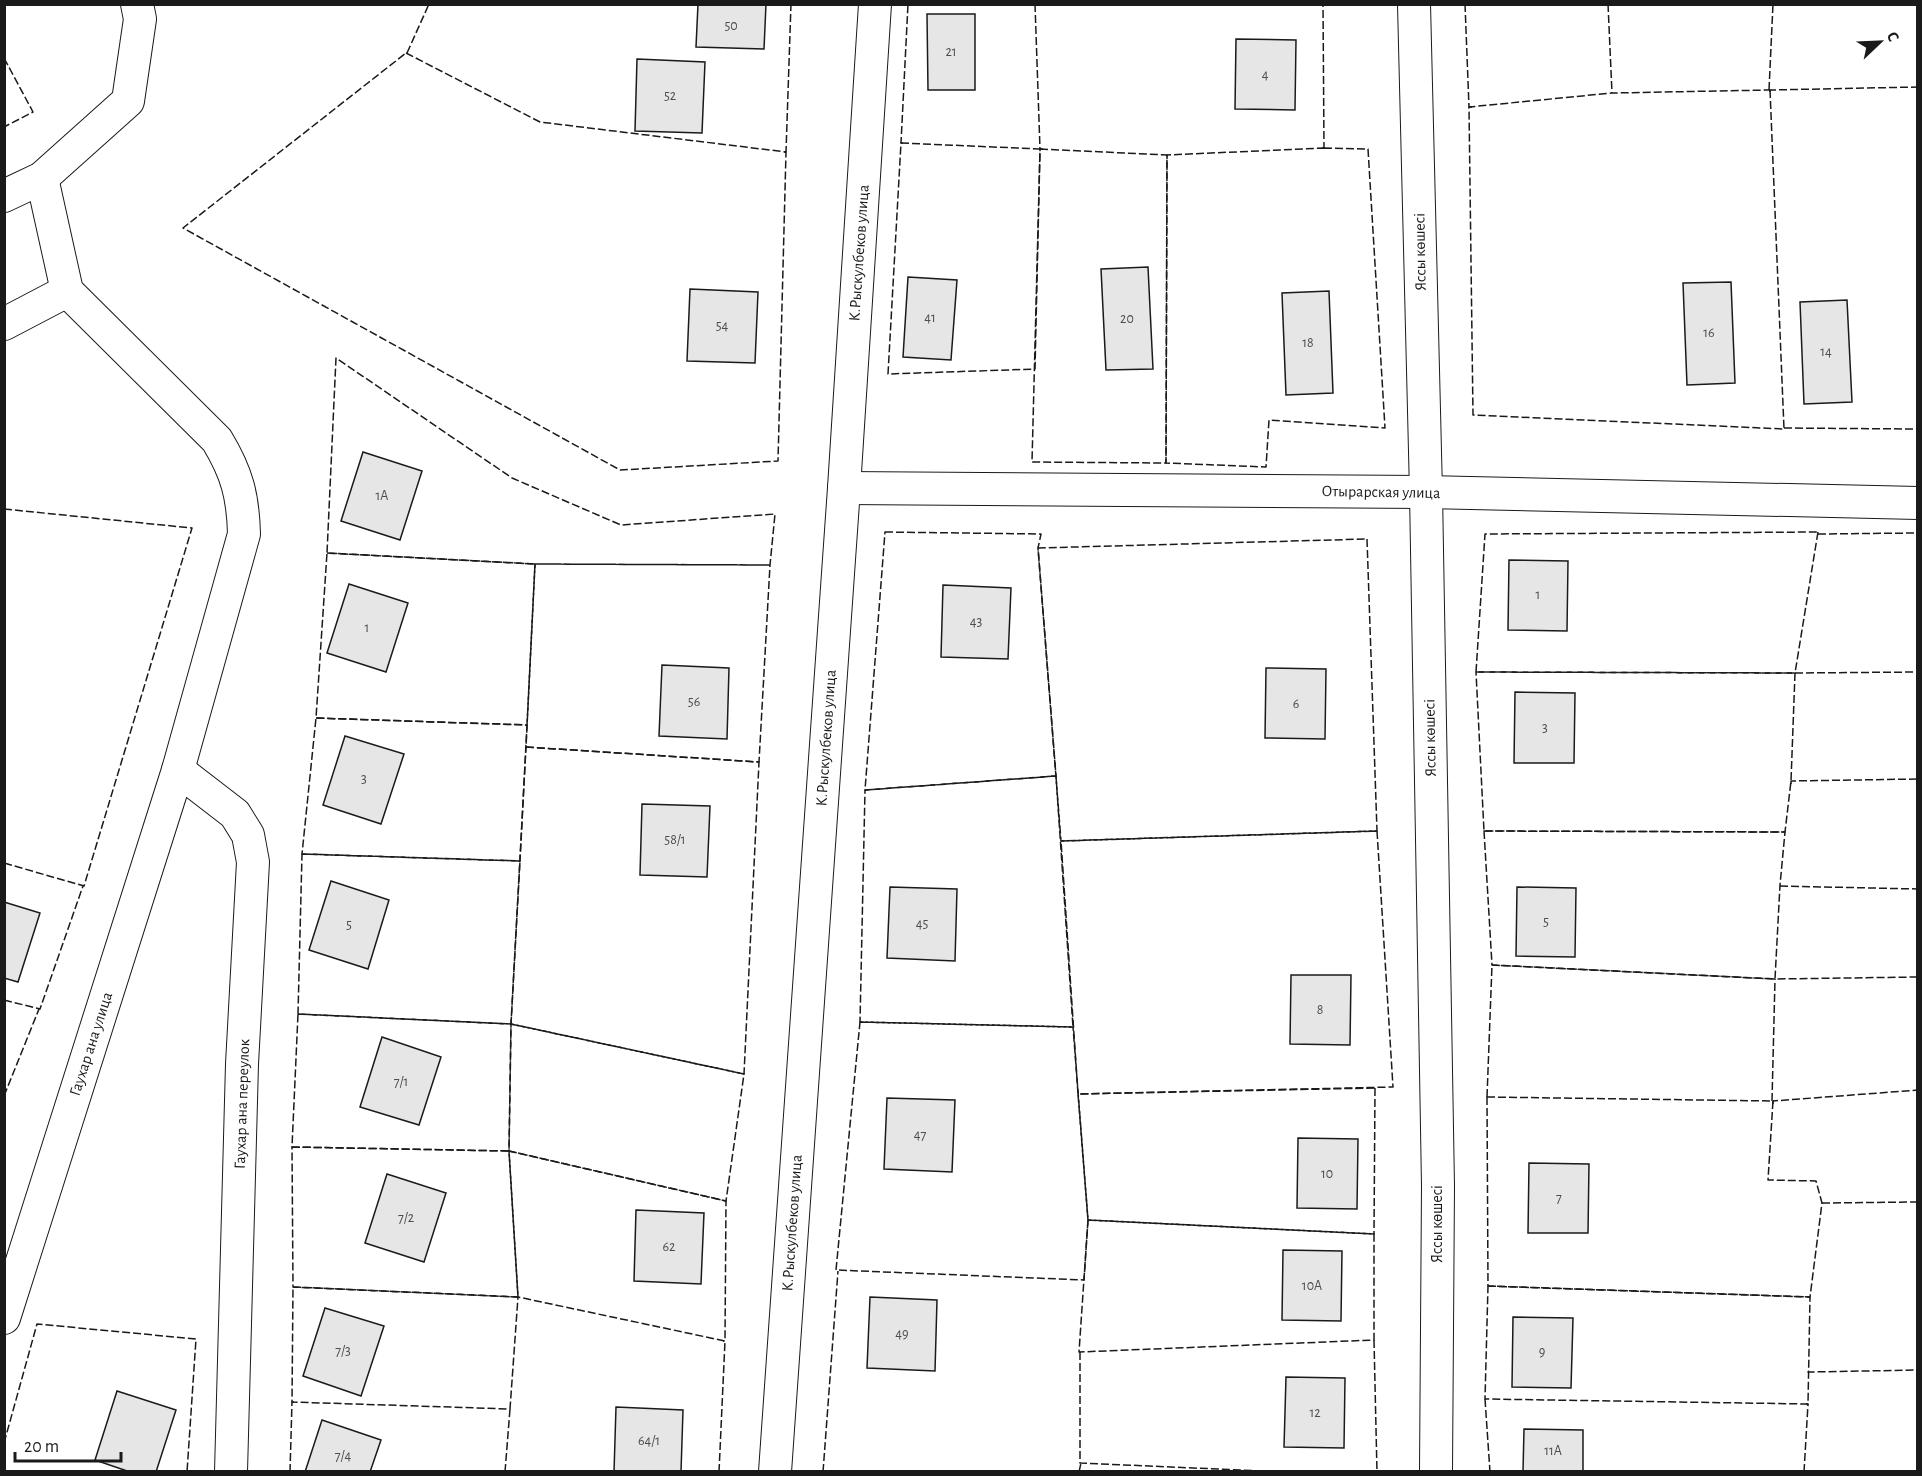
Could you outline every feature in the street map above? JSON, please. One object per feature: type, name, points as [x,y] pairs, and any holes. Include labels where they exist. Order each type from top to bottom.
[{"type":"street","name":"К.Рыскулбеков улица","points":[[775,1472],[844,488],[875,4]]},
{"type":"street","name":"Яссы көшесі","points":[[1414,4],[1426,492],[1438,1186],[1436,1472]]},
{"type":"street","points":[[4,196],[42,178],[128,101],[138,12]]},
{"type":"street","points":[[4,324],[67,291],[42,178]]},
{"type":"street","name":"Гаухар ана улица","points":[[4,1318],[178,770],[244,534],[243,503],[231,462],[217,440],[67,291]]},
{"type":"street","name":"Отырарская улица","points":[[844,488],[1426,492],[1917,503]]},
{"type":"street","name":"Гаухар ана переулок","points":[[178,770],[235,814],[248,835],[253,862],[242,1064],[231,1472]]},
{"type":"building","points":[[698,4],[766,4],[764,49],[696,47]]},
{"type":"building","points":[[927,14],[975,14],[975,90],[928,90]]},
{"type":"building","points":[[1236,39],[1296,40],[1295,110],[1235,109]]},
{"type":"building","points":[[637,59],[705,62],[702,133],[635,131]]},
{"type":"building","points":[[1148,267],[1153,369],[1106,370],[1101,269]]},
{"type":"building","points":[[908,277],[957,280],[951,360],[903,357]]},
{"type":"building","points":[[1731,282],[1735,383],[1687,385],[1683,283]]},
{"type":"building","points":[[690,289],[758,292],[755,363],[687,361]]},
{"type":"building","points":[[1329,291],[1333,393],[1286,395],[1282,293]]},
{"type":"building","points":[[1847,300],[1852,402],[1804,404],[1800,302]]},
{"type":"building","points":[[363,452],[422,471],[400,540],[341,521]]},
{"type":"building","points":[[1509,560],[1568,561],[1567,631],[1508,630]]},
{"type":"building","points":[[349,584],[408,603],[386,672],[327,653]]},
{"type":"building","points":[[943,585],[1011,588],[1008,659],[941,657]]},
{"type":"building","points":[[662,665],[729,668],[727,739],[659,736]]},
{"type":"building","points":[[1266,668],[1326,669],[1325,739],[1265,738]]},
{"type":"building","points":[[1515,692],[1575,693],[1574,763],[1514,763]]},
{"type":"building","points":[[345,736],[404,754],[381,824],[323,805]]},
{"type":"building","points":[[642,804],[710,806],[707,877],[640,875]]},
{"type":"building","points":[[331,881],[389,900],[368,969],[309,950]]},
{"type":"building","points":[[890,887],[957,889],[955,961],[887,958]]},
{"type":"building","points":[[1517,887],[1576,888],[1575,957],[1516,956]]},
{"type":"building","points":[[4,902],[40,913],[18,982],[4,978]]},
{"type":"building","points":[[1291,975],[1351,975],[1350,1045],[1290,1044]]},
{"type":"building","points":[[382,1037],[441,1057],[419,1125],[360,1107]]},
{"type":"building","points":[[887,1098],[955,1100],[952,1172],[884,1169]]},
{"type":"building","points":[[1298,1138],[1358,1139],[1357,1209],[1297,1208]]},
{"type":"building","points":[[1529,1163],[1589,1164],[1588,1233],[1528,1233]]},
{"type":"building","points":[[387,1174],[446,1193],[424,1262],[365,1243]]},
{"type":"building","points":[[636,1210],[704,1213],[701,1284],[634,1281]]},
{"type":"building","points":[[1283,1250],[1342,1251],[1341,1321],[1282,1320]]},
{"type":"building","points":[[870,1297],[937,1300],[935,1371],[867,1368]]},
{"type":"building","points":[[325,1308],[384,1326],[361,1396],[303,1376]]},
{"type":"building","points":[[1513,1317],[1573,1318],[1571,1388],[1512,1387]]},
{"type":"building","points":[[1286,1377],[1345,1378],[1344,1448],[1284,1447]]},
{"type":"building","points":[[117,1391],[176,1410],[156,1472],[130,1472],[95,1460]]},
{"type":"building","points":[[616,1407],[683,1410],[681,1472],[614,1472]]},
{"type":"building","points":[[322,1420],[381,1440],[370,1472],[305,1472]]},
{"type":"building","points":[[1524,1429],[1583,1430],[1583,1472],[1523,1472]]},
{"type":"fence","points":[[407,53],[429,4]]},
{"type":"fence","points":[[784,152],[786,152],[791,4]]},
{"type":"fence","points":[[903,143],[901,143],[908,4]]},
{"type":"fence","points":[[1035,4],[1040,149],[1043,149]]},
{"type":"fence","points":[[1322,148],[1324,148],[1323,4]]},
{"type":"fence","points":[[1465,4],[1469,107],[1472,107]]},
{"type":"fence","points":[[1608,4],[1612,93]]},
{"type":"fence","points":[[1769,90],[1773,4]]},
{"type":"fence","points":[[406,53],[540,122],[786,152],[778,461],[620,470],[183,228],[406,53]]},
{"type":"fence","points":[[4,58],[33,112],[4,127]]},
{"type":"fence","points":[[1770,92],[1770,90],[1918,87]]},
{"type":"fence","points":[[1770,90],[1784,429],[1473,415],[1469,107],[1612,93],[1770,90]]},
{"type":"fence","points":[[901,143],[1040,149],[1035,369],[888,374],[901,143]]},
{"type":"fence","points":[[1324,148],[1368,149],[1385,428],[1269,420],[1266,467],[1166,463],[1167,155],[1324,148]]},
{"type":"fence","points":[[1040,149],[1167,155],[1166,463],[1032,462],[1040,149]]},
{"type":"fence","points":[[770,565],[535,564],[327,553],[336,358],[512,478],[621,525],[775,514],[759,762],[526,747],[535,564],[770,565]]},
{"type":"fence","points":[[1784,428],[1918,429]]},
{"type":"fence","points":[[4,509],[192,528],[84,886],[4,863]]},
{"type":"fence","points":[[885,532],[1041,534],[1038,548],[1056,776],[865,790],[885,532]]},
{"type":"fence","points":[[1818,532],[1795,673],[1476,672],[1485,534],[1818,532]]},
{"type":"fence","points":[[1818,534],[1918,533]]},
{"type":"fence","points":[[1367,539],[1377,831],[1061,841],[1038,548],[1367,539]]},
{"type":"fence","points":[[327,553],[535,564],[527,725],[316,718],[327,553]]},
{"type":"fence","points":[[1476,672],[1795,673],[1791,781],[1785,832],[1484,831],[1476,672]]},
{"type":"fence","points":[[1795,673],[1918,672]]},
{"type":"fence","points":[[316,718],[527,725],[520,861],[302,854],[316,718]]},
{"type":"fence","points":[[526,747],[759,762],[744,1074],[511,1024],[526,747]]},
{"type":"fence","points":[[1056,776],[1073,1027],[860,1022],[865,790],[1056,776]]},
{"type":"fence","points":[[1791,784],[1791,781],[1918,779]]},
{"type":"fence","points":[[1377,831],[1393,1087],[1078,1094],[1061,841],[1377,831]]},
{"type":"fence","points":[[1484,831],[1785,832],[1775,979],[1492,965],[1484,831]]},
{"type":"fence","points":[[302,854],[520,861],[511,1024],[298,1014],[302,854]]},
{"type":"fence","points":[[4,1000],[40,1009],[83,886]]},
{"type":"fence","points":[[1780,886],[1918,889]]},
{"type":"fence","points":[[1487,1097],[1492,965],[1775,979],[1918,977]]},
{"type":"fence","points":[[1772,1101],[1775,979]]},
{"type":"fence","points":[[4,1096],[39,1009]]},
{"type":"fence","points":[[298,1014],[511,1024],[509,1151],[292,1147],[298,1014]]},
{"type":"fence","points":[[860,1022],[1073,1027],[1088,1220],[1084,1280],[836,1270],[860,1022]]},
{"type":"fence","points":[[511,1024],[744,1074],[726,1201],[509,1151],[511,1024]]},
{"type":"fence","points":[[1375,1088],[1374,1234],[1088,1220],[1078,1094],[1375,1088]]},
{"type":"fence","points":[[1773,1104],[1773,1101],[1918,1090]]},
{"type":"fence","points":[[1487,1097],[1773,1101],[1768,1180],[1816,1181],[1822,1203],[1810,1297],[1488,1286],[1487,1097]]},
{"type":"fence","points":[[292,1147],[509,1151],[518,1297],[293,1287],[292,1147]]},
{"type":"fence","points":[[509,1151],[726,1201],[725,1341],[518,1297],[509,1151]]},
{"type":"fence","points":[[1822,1203],[1918,1202]]},
{"type":"fence","points":[[1088,1220],[1374,1234],[1374,1340],[1079,1352],[1088,1220]]},
{"type":"fence","points":[[823,1472],[838,1271]]},
{"type":"fence","points":[[1488,1286],[1810,1297],[1808,1404],[1485,1399],[1488,1286]]},
{"type":"fence","points":[[293,1287],[518,1297],[510,1409],[292,1402],[293,1287]]},
{"type":"fence","points":[[4,1443],[37,1324],[196,1339],[187,1472]]},
{"type":"fence","points":[[1374,1340],[1377,1472]]},
{"type":"fence","points":[[719,1472],[725,1341],[723,1341]]},
{"type":"fence","points":[[1080,1352],[1080,1463],[1285,1472]]},
{"type":"fence","points":[[1809,1371],[1918,1370]]},
{"type":"fence","points":[[1485,1399],[1490,1472]]},
{"type":"fence","points":[[290,1472],[292,1402],[294,1402]]},
{"type":"fence","points":[[1804,1472],[1808,1404],[1806,1404]]},
{"type":"fence","points":[[505,1472],[510,1409]]},
{"type":"fence","points":[[1079,1472],[1081,1463]]}]
